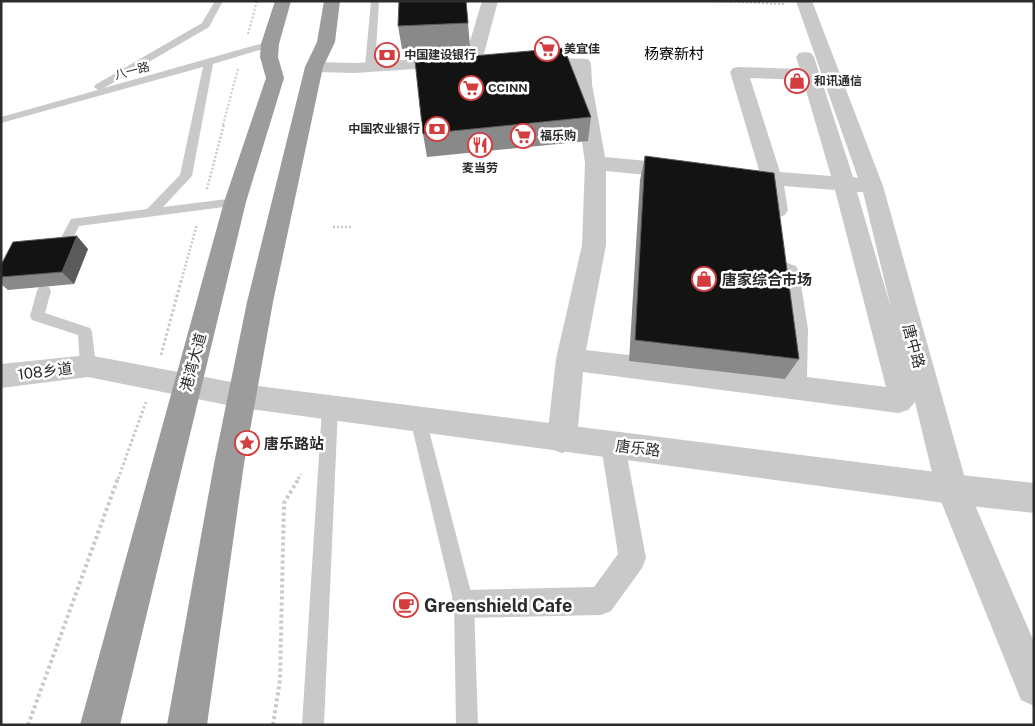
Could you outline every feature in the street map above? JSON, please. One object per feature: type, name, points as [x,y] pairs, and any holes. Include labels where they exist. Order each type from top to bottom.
[{"type":"highway","name":"港湾大道","points":[[100,725],[235,202],[276,78],[270,57],[270,44],[283,1]]},
{"type":"highway","points":[[187,725],[229,464],[260,302],[314,67],[326,42],[332,1]]},
{"type":"street","points":[[490,1],[493,62]]},
{"type":"street","points":[[570,359],[898,401],[903,396],[812,75],[794,3]]},
{"type":"street","name":"唐中路","points":[[794,3],[872,186],[952,489],[1034,686]]},
{"type":"street","points":[[314,67],[370,67],[493,62],[582,63],[583,84],[596,163],[594,245],[570,359],[562,439]]},
{"type":"street","points":[[792,387],[795,376],[794,316],[783,244],[772,179],[739,72],[812,75]]},
{"type":"street","points":[[596,163],[694,172]]},
{"type":"street","points":[[733,175],[872,186]]},
{"type":"street","name":"108乡道","points":[[1,376],[88,366],[187,385]]},
{"type":"street","name":"唐乐路","points":[[187,385],[242,396],[562,439],[1034,498]]},
{"type":"street","points":[[464,604],[601,601],[632,558],[613,445]]},
{"type":"lane","points":[[78,98],[206,25],[219,1]]},
{"type":"lane","points":[[370,67],[375,1]]},
{"type":"lane","name":"八一路","points":[[1,120],[270,44]]},
{"type":"lane","points":[[151,212],[186,176],[209,62]]},
{"type":"lane","points":[[62,247],[75,222],[235,202]]},
{"type":"lane","points":[[44,291],[37,316],[85,332],[88,366]]},
{"type":"lane","points":[[313,725],[330,408]]},
{"type":"lane","points":[[418,419],[464,604],[467,725]]},
{"type":"path","points":[[714,1],[794,3]]},
{"type":"path","points":[[333,227],[351,227]]},
{"type":"path","points":[[273,725],[280,680],[284,504],[300,474]]},
{"type":"building","points":[[399,1],[466,1],[468,23],[398,26]]},
{"type":"building","points":[[564,48],[591,117],[423,134],[415,61]]},
{"type":"building","name":"唐家综合市场","points":[[645,156],[774,173],[799,359],[635,340]]},
{"type":"building","points":[[77,236],[62,272],[1,277],[1,265],[13,242]]},
{"type":"place","name":"美宜佳","points":[[547,49]]},
{"type":"place","name":"中国建设银行","points":[[387,55]]},
{"type":"place","name":"和讯通信","points":[[797,81]]},
{"type":"place","name":"CCINN","points":[[471,88]]},
{"type":"place","name":"中国农业银行","points":[[437,129]]},
{"type":"place","name":"福乐购","points":[[523,136]]},
{"type":"place","name":"麦当劳","points":[[480,145]]},
{"type":"place","name":"唐家综合市场","points":[[704,279]]},
{"type":"place","name":"唐乐路站","points":[[247,443]]},
{"type":"place","name":"Greenshield Cafe","points":[[406,605]]},
{"type":"district","name":"杨寮新村","points":[[674,53]]}]
